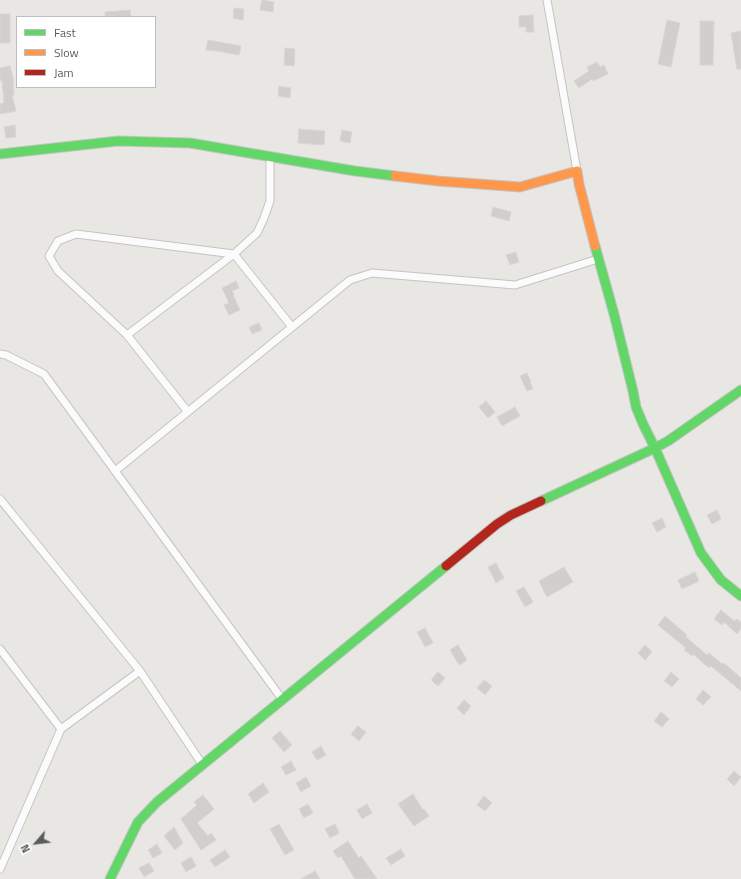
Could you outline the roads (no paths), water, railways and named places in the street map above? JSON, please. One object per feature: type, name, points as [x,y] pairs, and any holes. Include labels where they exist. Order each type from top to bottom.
[{"type":"street","points":[[547,0],[579,184],[614,314],[636,407],[642,424],[656,448],[701,553],[721,580],[741,596]]},
{"type":"street","points":[[0,154],[118,141],[190,143],[355,171],[438,181],[520,187],[577,171]]},
{"type":"street","points":[[127,335],[234,254],[257,233],[270,201],[270,156]]},
{"type":"street","points":[[188,412],[127,335],[58,271],[49,256],[58,240],[76,234],[234,254],[292,327]]},
{"type":"street","points":[[115,472],[350,280],[372,273],[515,285],[598,259]]},
{"type":"street","points":[[0,354],[44,374],[282,699]]},
{"type":"street","points":[[110,879],[138,822],[157,802],[501,521],[656,448],[741,390]]},
{"type":"street","points":[[0,499],[140,671],[202,764]]},
{"type":"street","points":[[0,649],[61,729]]},
{"type":"street","points":[[0,869],[61,729],[140,671]]}]
